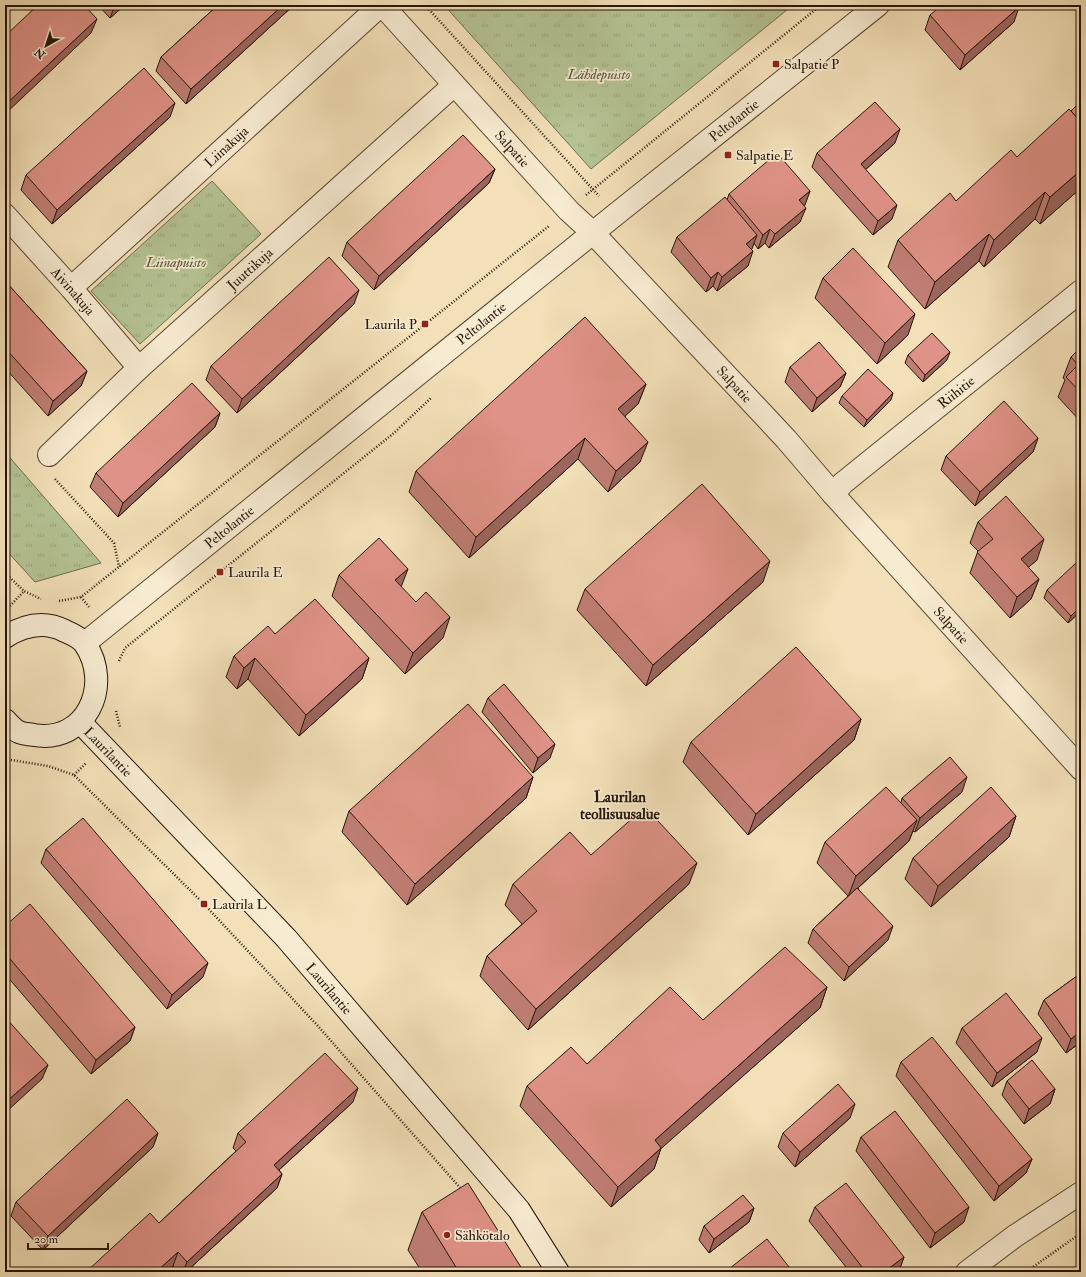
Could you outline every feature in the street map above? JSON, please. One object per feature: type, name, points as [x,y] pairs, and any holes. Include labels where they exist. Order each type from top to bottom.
[{"type":"street","name":"Salpatie","points":[[382,5],[568,211],[593,233],[786,439],[833,494],[1081,769]]},
{"type":"street","name":"Liinakuja","points":[[71,288],[382,5]]},
{"type":"street","name":"Peltolantie","points":[[85,643],[878,5]]},
{"type":"street","name":"Juuttikuja","points":[[49,455],[139,368],[454,85]]},
{"type":"street","name":"Aivinakuja","points":[[5,215],[71,288],[139,368]]},
{"type":"street","name":"Riihitie","points":[[833,494],[843,483],[1081,291]]},
{"type":"street","points":[[5,637],[17,629],[36,624],[55,626],[76,636],[85,643],[97,672],[96,692],[92,706],[80,722],[63,733],[44,737],[19,732],[5,720]]},
{"type":"street","name":"Laurilantie","points":[[80,722],[291,944],[518,1210],[558,1272]]},
{"type":"street","points":[[967,1272],[1015,1236],[1081,1194]]},
{"type":"path","points":[[54,600],[61,601],[81,597],[568,211],[821,5]]},
{"type":"path","points":[[116,668],[125,648],[394,433],[435,395]]},
{"type":"path","points":[[49,455],[47,468],[52,476],[114,543],[119,567]]},
{"type":"path","points":[[5,573],[24,591],[41,599],[48,600]]},
{"type":"path","points":[[8,607],[24,591]]},
{"type":"path","points":[[74,775],[121,730],[115,704]]},
{"type":"path","points":[[5,759],[48,766],[74,775],[204,904],[317,1025],[464,1192]]},
{"type":"path","points":[[1026,1272],[1081,1233]]},
{"type":"green space","name":"Lähdepuisto","points":[[444,5],[793,5],[591,169]]},
{"type":"green space","name":"Liinapuisto","points":[[212,181],[261,234],[140,344],[91,291]]},
{"type":"green space","points":[[5,452],[101,563],[35,582],[5,549]]},
{"type":"building","points":[[38,5],[84,5],[97,19],[5,105],[5,36]]},
{"type":"building","points":[[218,5],[283,5],[191,89],[161,57]]},
{"type":"building","points":[[942,5],[1017,5],[1019,7],[965,55],[930,15]]},
{"type":"building","points":[[144,68],[175,103],[57,210],[26,175]]},
{"type":"building","points":[[1081,101],[1081,122],[1071,111]]},
{"type":"building","points":[[875,102],[900,129],[861,164],[897,205],[878,221],[817,153]]},
{"type":"building","points":[[1069,109],[1081,122],[1081,170],[1050,197],[1045,192],[994,240],[989,234],[935,282],[898,240],[950,193],[956,201],[1011,150],[1017,157]]},
{"type":"building","points":[[463,135],[495,169],[379,276],[347,242]]},
{"type":"building","points":[[777,153],[810,191],[799,200],[806,208],[775,234],[770,229],[763,235],[729,194]]},
{"type":"building","points":[[725,197],[757,235],[746,244],[753,251],[722,277],[718,272],[711,278],[677,237]]},
{"type":"building","points":[[853,248],[915,314],[885,343],[823,278]]},
{"type":"building","points":[[329,257],[359,290],[242,399],[211,366]]},
{"type":"building","points":[[5,281],[87,371],[53,401],[5,348]]},
{"type":"building","points":[[585,317],[646,384],[618,409],[648,442],[616,471],[585,438],[476,537],[416,471]]},
{"type":"building","points":[[932,333],[950,352],[925,375],[908,355]]},
{"type":"building","points":[[819,342],[846,373],[817,398],[790,367]]},
{"type":"building","points":[[1081,347],[1081,393],[1066,377],[1078,365],[1071,357]]},
{"type":"building","points":[[868,369],[893,393],[867,420],[842,396]]},
{"type":"building","points":[[192,383],[220,413],[123,503],[96,473]]},
{"type":"building","points":[[1004,401],[1038,438],[980,492],[946,456]]},
{"type":"building","points":[[702,484],[770,561],[653,665],[585,589]]},
{"type":"building","points":[[1006,496],[1044,539],[1021,559],[1039,579],[1017,597],[977,552],[993,539],[978,522]]},
{"type":"building","points":[[379,538],[408,569],[395,580],[416,602],[426,592],[450,617],[413,653],[339,575]]},
{"type":"building","points":[[1076,563],[1081,568],[1081,606],[1071,616],[1047,590]]},
{"type":"building","points":[[315,599],[369,658],[306,715],[255,658],[244,668],[234,656],[268,626],[275,634]]},
{"type":"building","points":[[796,647],[861,719],[756,814],[691,742]]},
{"type":"building","points":[[504,684],[555,744],[538,758],[488,698]]},
{"type":"building","points":[[468,704],[533,777],[415,884],[349,811]]},
{"type":"building","points":[[950,757],[967,777],[920,818],[902,798]]},
{"type":"building","points":[[886,787],[917,820],[856,876],[825,842]]},
{"type":"building","points":[[991,787],[1016,816],[938,886],[913,858]]},
{"type":"building","points":[[645,807],[697,863],[536,1009],[487,956],[537,911],[513,884],[570,832],[591,855]]},
{"type":"building","points":[[83,818],[208,963],[172,995],[46,849]]},
{"type":"building","points":[[857,888],[893,926],[849,967],[813,929]]},
{"type":"building","points":[[30,904],[135,1027],[96,1060],[5,953],[5,926]]},
{"type":"building","points":[[785,947],[827,987],[655,1140],[661,1148],[618,1187],[527,1086],[571,1047],[587,1064],[670,987],[703,1020]]},
{"type":"building","points":[[1081,973],[1081,1031],[1071,1039],[1044,1000]]},
{"type":"building","points":[[1006,993],[1042,1038],[997,1073],[962,1028]]},
{"type":"building","points":[[5,1017],[48,1065],[6,1102],[5,1101]]},
{"type":"building","points":[[932,1037],[1032,1159],[999,1186],[901,1062]]},
{"type":"building","points":[[325,1053],[358,1088],[274,1165],[282,1174],[187,1262],[178,1252],[156,1272],[86,1272],[150,1213],[159,1223],[246,1142],[238,1133]]},
{"type":"building","points":[[1032,1060],[1055,1089],[1029,1109],[1007,1081]]},
{"type":"building","points":[[838,1084],[855,1104],[800,1152],[783,1133]]},
{"type":"building","points":[[127,1099],[158,1133],[48,1236],[16,1202]]},
{"type":"building","points":[[895,1111],[969,1207],[935,1233],[861,1137]]},
{"type":"building","points":[[468,1183],[524,1272],[459,1272],[422,1212]]},
{"type":"building","points":[[846,1183],[904,1257],[884,1272],[866,1272],[815,1207]]},
{"type":"building","points":[[743,1195],[754,1208],[714,1239],[704,1226]]},
{"type":"building","points":[[767,1239],[793,1272],[725,1272]]},
{"type":"place","name":"Salpatie P","points":[[776,64]]},
{"type":"place","name":"Salpatie E","points":[[728,155]]},
{"type":"place","name":"Laurila P","points":[[425,324]]},
{"type":"place","name":"Laurila E","points":[[220,572]]},
{"type":"place","name":"Laurila L","points":[[204,904]]},
{"type":"place","name":"Sähkötalo","points":[[447,1235]]},
{"type":"district","name":"Laurilan teollisuusalue","points":[[620,806]]}]
